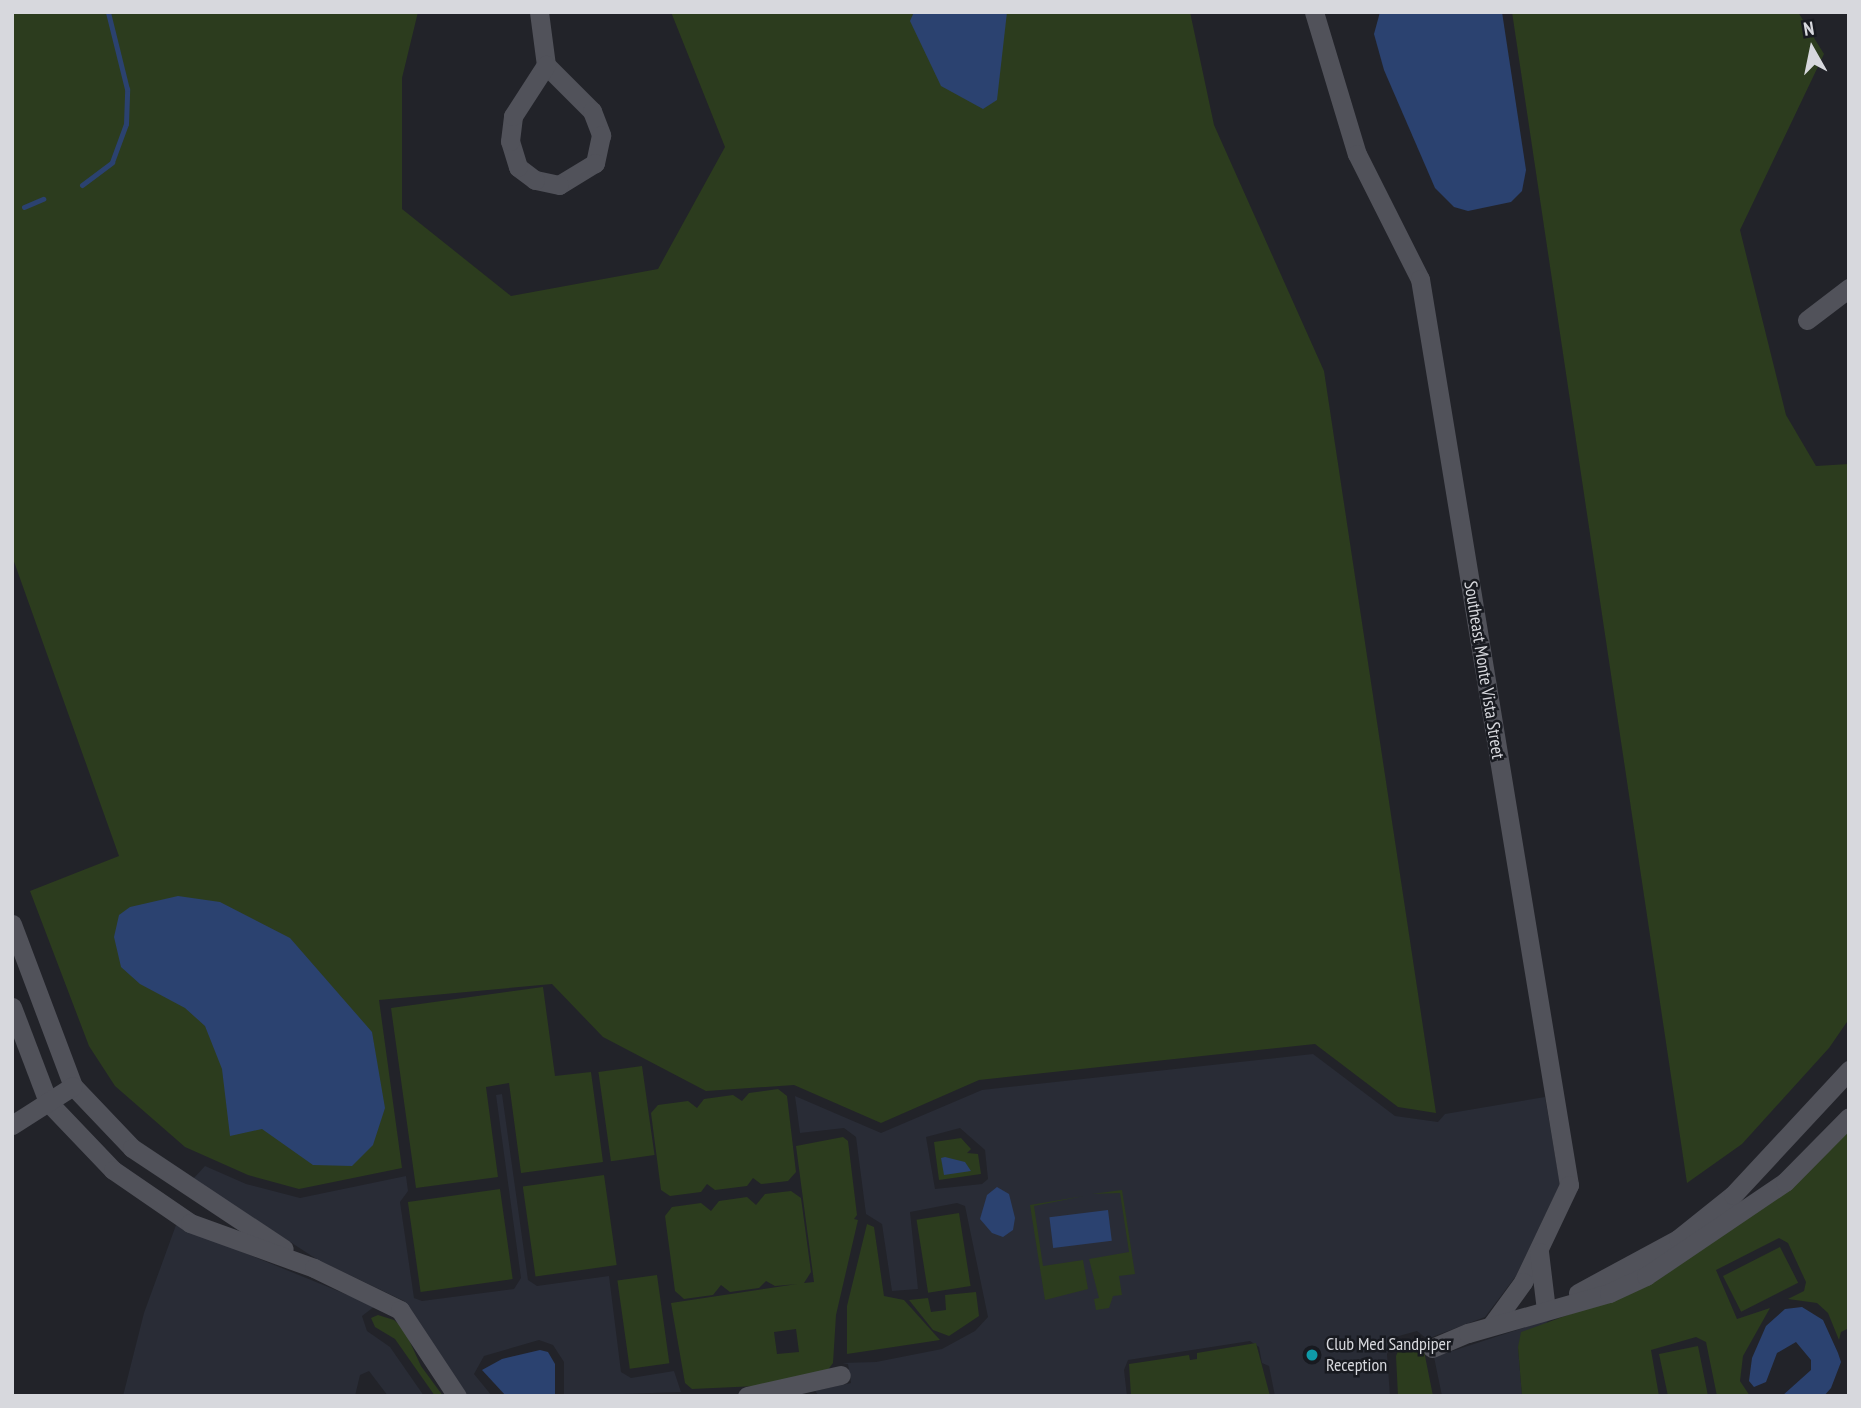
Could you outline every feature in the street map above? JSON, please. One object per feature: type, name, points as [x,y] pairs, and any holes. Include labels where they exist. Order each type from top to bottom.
[{"type":"street","points":[[539,12],[546,65],[592,111],[601,135],[595,163],[559,185],[535,180],[518,167],[510,141],[513,116],[546,65]]},
{"type":"street","name":"Southeast Monte Vista Street","points":[[1314,12],[1357,154],[1420,279],[1569,1185],[1524,1282],[1491,1326]]},
{"type":"street","points":[[1807,320],[1849,288]]},
{"type":"street","points":[[12,924],[73,1086],[132,1148],[314,1268]]},
{"type":"street","points":[[12,1007],[48,1102],[113,1170],[190,1223],[314,1268],[400,1310],[457,1396]]},
{"type":"street","points":[[1546,1310],[1678,1239],[1733,1195],[1849,1070]]},
{"type":"street","points":[[12,1125],[73,1086]]},
{"type":"street","points":[[1432,1348],[1491,1326],[1609,1293],[1646,1276],[1718,1231],[1786,1182],[1849,1117]]},
{"type":"street","points":[[1539,1251],[1546,1310]]},
{"type":"street","points":[[747,1396],[841,1376]]},
{"type":"shaded area","points":[[1313,1054],[1395,1116],[1438,1122],[1445,1114],[1545,1097],[1560,1184],[1516,1276],[1485,1317],[1427,1339],[1417,1331],[1395,1337],[1387,1354],[1390,1396],[1275,1396],[1269,1366],[1262,1363],[1259,1347],[1250,1341],[1128,1360],[1124,1370],[1127,1396],[819,1396],[815,1391],[851,1383],[848,1364],[842,1363],[876,1362],[942,1349],[975,1331],[988,1317],[965,1206],[957,1203],[910,1212],[918,1289],[892,1291],[882,1224],[866,1214],[856,1137],[844,1128],[800,1133],[795,1096],[881,1133],[982,1090]],"holes":[[[960,1128],[985,1150],[988,1179],[982,1184],[935,1189],[926,1137]]]},
{"type":"shaded area","points":[[502,1094],[528,1280],[537,1286],[609,1276],[621,1372],[631,1378],[674,1371],[681,1392],[564,1396],[564,1362],[553,1345],[539,1340],[484,1356],[474,1374],[492,1396],[468,1396],[404,1301],[318,1260],[193,1179],[205,1166],[246,1184],[300,1198],[406,1176],[408,1191],[400,1202],[414,1298],[422,1301],[514,1289],[521,1278],[496,1095]]},
{"type":"shaded area","points":[[176,1225],[375,1306],[362,1316],[367,1331],[390,1347],[424,1396],[388,1396],[369,1371],[360,1375],[355,1396],[123,1396],[144,1313]]},
{"type":"shaded area","points":[[1551,1319],[1518,1347],[1522,1396],[1442,1396],[1434,1357]]},
{"type":"green space","points":[[12,12],[418,12],[402,78],[402,209],[511,296],[658,269],[725,147],[671,12],[1190,12],[1214,125],[1324,371],[1436,1113],[1398,1107],[1315,1044],[979,1080],[881,1123],[794,1085],[706,1091],[603,1037],[552,984],[379,1000],[402,1168],[299,1189],[248,1175],[185,1147],[115,1086],[89,1046],[30,891],[119,856],[12,556]]},
{"type":"green space","points":[[1512,12],[1798,12],[1824,54],[1740,230],[1786,415],[1816,466],[1849,464],[1849,1019],[1829,1048],[1742,1144],[1687,1183]]},
{"type":"green space","points":[[543,987],[555,1076],[591,1072],[603,1162],[521,1173],[509,1083],[486,1087],[498,1177],[416,1188],[391,1008]]},
{"type":"green space","points":[[642,1066],[655,1155],[611,1161],[598,1072]]},
{"type":"green space","points":[[778,1089],[787,1096],[796,1172],[788,1181],[761,1184],[753,1178],[747,1186],[715,1190],[707,1184],[701,1192],[670,1196],[661,1190],[651,1113],[658,1105],[688,1101],[697,1108],[704,1099],[733,1095],[742,1101],[749,1093]]},
{"type":"green space","points":[[1849,1131],[1849,1328],[1841,1332],[1839,1340],[1828,1313],[1817,1303],[1788,1299],[1804,1291],[1806,1282],[1788,1243],[1779,1238],[1716,1270],[1737,1319],[1770,1308],[1743,1356],[1740,1381],[1750,1396],[1717,1396],[1706,1342],[1696,1337],[1651,1350],[1659,1396],[1522,1396],[1518,1347],[1521,1332],[1650,1285],[1791,1189]]},
{"type":"green space","points":[[843,1137],[848,1141],[857,1215],[854,1219],[858,1220],[836,1315],[833,1363],[827,1371],[757,1386],[692,1389],[685,1383],[671,1303],[797,1284],[775,1286],[766,1281],[759,1288],[730,1292],[721,1285],[713,1295],[684,1299],[675,1291],[665,1216],[672,1207],[701,1203],[711,1211],[719,1201],[747,1197],[756,1205],[765,1194],[791,1191],[801,1198],[811,1272],[804,1283],[814,1282],[796,1146]],"holes":[[[796,1329],[799,1352],[777,1354],[774,1332]]]},
{"type":"green space","points":[[961,1138],[971,1149],[967,1153],[978,1154],[981,1174],[939,1180],[934,1142]]},
{"type":"green space","points":[[604,1175],[617,1265],[535,1277],[523,1186]]},
{"type":"green space","points":[[500,1189],[513,1279],[421,1292],[408,1202]]},
{"type":"green space","points":[[1122,1190],[1135,1274],[1119,1276],[1122,1295],[1113,1296],[1109,1308],[1096,1310],[1094,1299],[1099,1298],[1089,1259],[1129,1252],[1120,1193],[1092,1194]]},
{"type":"green space","points":[[1084,1196],[1034,1206],[1043,1266],[1083,1260],[1088,1289],[1045,1300],[1030,1205]]},
{"type":"green space","points":[[959,1213],[971,1286],[928,1293],[917,1220]]},
{"type":"green space","points":[[867,1224],[874,1227],[884,1296],[904,1300],[940,1340],[847,1354],[847,1306]]},
{"type":"green space","points":[[1780,1247],[1798,1283],[1741,1312],[1723,1276]]},
{"type":"green space","points":[[657,1275],[669,1363],[630,1369],[617,1281]]},
{"type":"green space","points":[[976,1292],[979,1316],[949,1336],[933,1330],[909,1300],[928,1298],[931,1312],[946,1310],[945,1295]]},
{"type":"green space","points":[[378,1315],[394,1320],[404,1329],[421,1366],[443,1396],[435,1396],[395,1339],[375,1327],[371,1318]]},
{"type":"green space","points":[[1417,1341],[1424,1351],[1433,1396],[1398,1396],[1396,1356],[1401,1344]]},
{"type":"green space","points":[[1256,1343],[1270,1396],[1131,1396],[1129,1364],[1189,1355],[1190,1360],[1197,1359],[1197,1353]]},
{"type":"green space","points":[[1698,1346],[1708,1396],[1668,1396],[1659,1354]]},
{"type":"water","points":[[914,12],[1007,12],[997,100],[983,109],[941,86],[910,21]]},
{"type":"water","points":[[1380,12],[1502,12],[1526,170],[1522,191],[1511,202],[1468,211],[1454,207],[1435,188],[1384,70],[1374,34]]},
{"type":"water","points":[[178,896],[220,902],[290,938],[372,1032],[385,1108],[373,1145],[352,1166],[313,1165],[262,1129],[230,1136],[222,1069],[205,1026],[185,1008],[140,984],[121,967],[114,937],[119,915],[130,907]]},
{"type":"water","points":[[941,1158],[965,1162],[971,1171],[944,1175]]},
{"type":"water","points":[[997,1187],[1009,1194],[1015,1218],[1013,1230],[1003,1237],[992,1233],[980,1219],[987,1195]]},
{"type":"water","points":[[1108,1210],[1112,1241],[1053,1248],[1049,1217]]},
{"type":"water","points":[[1802,1307],[1823,1320],[1838,1353],[1841,1362],[1831,1388],[1824,1396],[1782,1396],[1811,1370],[1811,1360],[1796,1342],[1777,1353],[1766,1382],[1754,1387],[1749,1381],[1752,1358],[1766,1326],[1785,1309]]},
{"type":"water","points":[[540,1350],[548,1352],[555,1364],[555,1396],[506,1396],[482,1370],[502,1359]]},
{"type":"waterway","points":[[82,185],[112,162],[126,124],[127,89],[108,12]]},
{"type":"waterway","points":[[24,207],[43,199]]},
{"type":"place","name":"Club Med Sandpiper Reception","points":[[1312,1355]]}]
